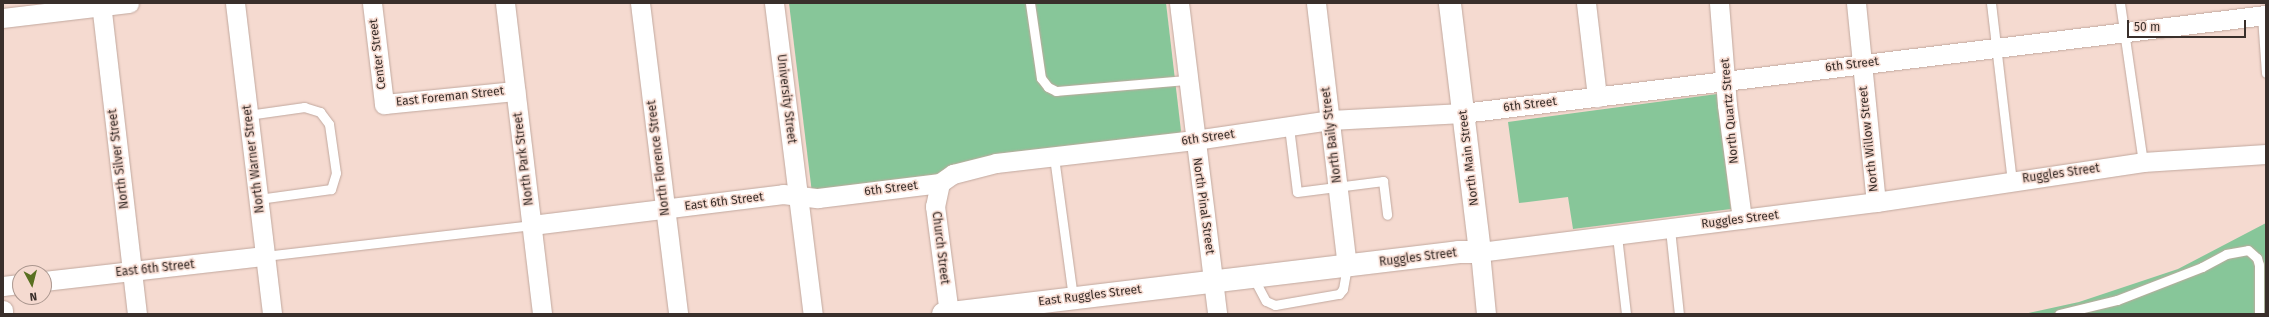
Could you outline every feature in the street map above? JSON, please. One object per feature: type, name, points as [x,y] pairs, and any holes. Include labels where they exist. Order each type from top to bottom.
[{"type":"street","points":[[3,18],[101,5],[129,3]]},
{"type":"street","name":"North Warner Street","points":[[235,3],[272,314]]},
{"type":"street","name":"Center Street","points":[[372,3],[384,104]]},
{"type":"street","name":"North Park Street","points":[[505,3],[542,314]]},
{"type":"street","name":"North Florence Street","points":[[640,3],[678,314]]},
{"type":"street","name":"University Street","points":[[774,3],[813,314]]},
{"type":"street","name":"North Pinal Street","points":[[1179,3],[1217,314]]},
{"type":"street","name":"North Baily Street","points":[[1316,3],[1347,266]]},
{"type":"street","name":"North Main Street","points":[[1450,3],[1486,314]]},
{"type":"street","points":[[1586,3],[1597,97]]},
{"type":"street","name":"North Quartz Street","points":[[1719,3],[1742,219]]},
{"type":"street","name":"North Willow Street","points":[[1856,3],[1860,64],[1876,202]]},
{"type":"street","name":"North Silver Street","points":[[101,5],[137,314]]},
{"type":"street","name":"6th Street","points":[[798,196],[818,198],[940,183],[953,174],[996,164],[1195,140],[1330,120],[1463,113],[2264,16]]},
{"type":"street","name":"East Foreman Street","points":[[384,104],[515,91]]},
{"type":"street","name":"Ruggles Street","points":[[1214,282],[1459,252],[1480,252],[1617,236],[1876,202],[2143,162],[2266,154]]},
{"type":"street","name":"Church Street","points":[[940,183],[935,206],[947,314]]},
{"type":"street","name":"East 6th Street","points":[[532,225],[783,194],[798,196]]},
{"type":"street","name":"East 6th Street","points":[[52,280],[265,256]]},
{"type":"street","name":"East Ruggles Street","points":[[947,314],[1214,282]]},
{"type":"street","points":[[3,310],[4,314]]},
{"type":"lane","points":[[1030,3],[1041,78],[1048,87],[1056,91],[1188,80]]},
{"type":"lane","points":[[1991,3],[1999,48],[2012,181]]},
{"type":"lane","points":[[2120,3],[2143,162]]},
{"type":"lane","points":[[2264,16],[2266,73]]},
{"type":"lane","points":[[248,115],[304,107],[320,112],[329,124],[336,173],[331,189],[258,199]]},
{"type":"lane","points":[[1288,127],[1297,192],[1383,181],[1387,215]]},
{"type":"lane","points":[[1054,157],[1073,298]]},
{"type":"lane","points":[[265,256],[532,225]]},
{"type":"lane","points":[[1670,229],[1679,314]]},
{"type":"lane","points":[[1617,236],[1626,314]]},
{"type":"lane","points":[[2059,314],[2117,300],[2189,273],[2226,254],[2248,250],[2257,258],[2261,274],[2260,314]]},
{"type":"lane","points":[[1253,277],[1266,301],[1275,305],[1340,294],[1343,289],[1347,266]]},
{"type":"green space","points":[[789,3],[1166,3],[1181,131],[1177,139],[812,193]]},
{"type":"green space","points":[[1717,94],[1731,209],[1573,229],[1568,197],[1519,203],[1508,122]]},
{"type":"green space","points":[[2266,223],[2266,314],[2024,314],[2079,302],[2178,269]]}]
